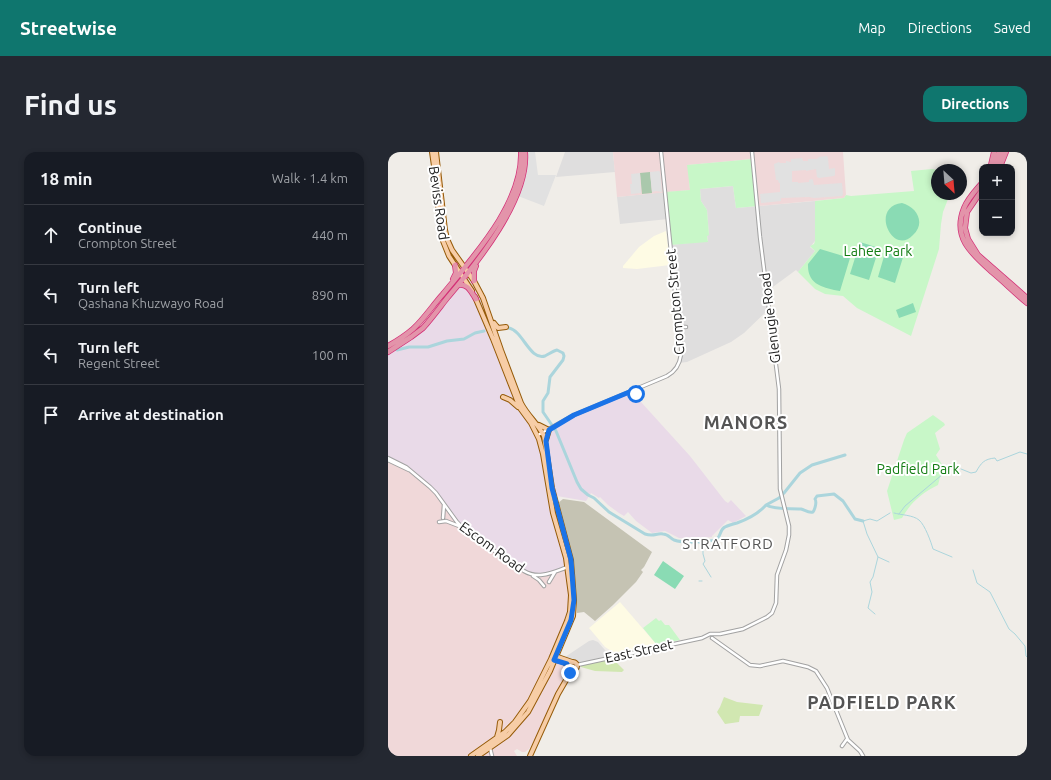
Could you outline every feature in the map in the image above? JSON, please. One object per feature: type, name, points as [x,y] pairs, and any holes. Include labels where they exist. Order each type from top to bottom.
[{"type":"highway","points":[[388,346],[407,334],[416,326],[461,273],[494,228],[508,204],[519,177],[521,152]]},
{"type":"highway","points":[[474,281],[474,272],[481,257],[501,226],[515,197],[523,176],[525,152]]},
{"type":"highway","points":[[992,164],[994,152]]},
{"type":"highway","points":[[993,164],[999,152]]},
{"type":"highway","points":[[998,164],[1002,152]]},
{"type":"highway","points":[[1001,164],[1006,152]]},
{"type":"highway","points":[[979,187],[967,201],[964,208],[961,220],[961,231],[964,242],[971,253],[997,276],[1000,281],[1000,286],[1006,284],[1027,303]]},
{"type":"highway","points":[[979,194],[969,208],[965,220],[966,232],[970,243],[978,255],[1027,298]]},
{"type":"highway","points":[[388,352],[419,331],[481,257]]},
{"type":"highway","points":[[442,295],[456,275],[455,265]]},
{"type":"highway","points":[[458,285],[463,284],[467,287],[476,299]]},
{"type":"main road","name":"Beviss Road","points":[[432,152],[437,187],[438,212],[446,251],[476,299],[520,408]]},
{"type":"main road","name":"Beviss Road","points":[[436,152],[446,234],[452,250],[474,281],[483,298],[521,403],[537,424]]},
{"type":"main road","points":[[490,316],[497,328],[506,327]]},
{"type":"main road","points":[[502,397],[510,400],[520,408],[538,435],[543,454],[553,513],[570,567]]},
{"type":"main road","points":[[537,424],[550,429],[546,441]]},
{"type":"main road","points":[[478,756],[508,735],[528,712],[542,688],[570,612],[571,595],[569,551],[552,488],[546,441],[537,424]]},
{"type":"main road","points":[[554,658],[571,666]]},
{"type":"main road","points":[[471,756],[511,727],[526,708],[554,658]]},
{"type":"main road","points":[[530,756],[549,711],[569,675],[571,666],[574,662],[577,665]]},
{"type":"main road","points":[[496,739],[500,722]]},
{"type":"street","name":"Crompton Street","points":[[538,435],[579,413],[671,374],[679,363],[681,352],[661,152]]},
{"type":"street","name":"Glenugie Road","points":[[712,637],[750,627],[769,616],[774,610],[776,603],[777,575],[790,535],[780,485],[779,389],[760,237],[752,152]]},
{"type":"street","points":[[678,322],[682,327],[686,327]]},
{"type":"street","points":[[635,396],[639,388]]},
{"type":"street","name":"Escom Road","points":[[388,459],[409,471],[430,487],[467,532],[529,574],[542,575],[570,567]]},
{"type":"street","points":[[443,503],[443,518]]},
{"type":"street","points":[[439,522],[446,521],[462,527]]},
{"type":"street","points":[[550,582],[556,571]]},
{"type":"street","points":[[529,574],[539,580],[544,586]]},
{"type":"street","points":[[712,637],[750,665],[760,666],[783,661],[801,664],[813,669],[825,683],[849,743],[860,751],[863,756]]},
{"type":"street","name":"East Street","points":[[577,665],[712,637]]},
{"type":"street","points":[[842,746],[847,738]]},
{"type":"street","points":[[490,748],[492,756]]},
{"type":"shaded area","points":[[527,152],[535,152],[538,175],[556,175],[544,206],[518,196],[527,172]]},
{"type":"shaded area","points":[[565,152],[613,152],[615,172],[556,177]]},
{"type":"shaded area","points":[[613,152],[843,152],[846,195],[844,198],[758,206],[752,159],[688,165],[690,190],[617,197]]},
{"type":"shaded area","points":[[827,156],[829,169],[835,168],[834,176],[819,178],[817,177],[816,169],[792,171],[792,182],[809,182],[809,180],[812,179],[814,185],[842,183],[842,196],[781,198],[781,201],[761,203],[760,194],[780,192],[780,183],[776,180],[774,164],[779,162],[786,163],[786,161],[791,162],[791,159],[802,158],[803,161],[808,161],[808,159],[817,159],[819,157]]},
{"type":"shaded area","points":[[659,171],[662,192],[652,192],[650,172]]},
{"type":"shaded area","points":[[640,173],[641,193],[631,194],[631,174]]},
{"type":"shaded area","points":[[733,186],[736,208],[815,201],[815,241],[810,247],[815,251],[798,272],[796,270],[766,292],[768,310],[744,333],[731,342],[687,362],[679,363],[681,352],[670,245],[708,241],[707,210],[701,201],[700,189]]},
{"type":"shaded area","points":[[665,192],[668,219],[620,224],[617,197]]},
{"type":"shaded area","points":[[666,231],[670,265],[637,269],[623,268],[623,266],[639,247],[654,236]]},
{"type":"shaded area","points":[[468,273],[479,290],[521,403],[542,433],[567,418],[631,391],[690,456],[725,501],[728,503],[731,500],[746,516],[733,523],[728,520],[712,537],[679,538],[665,531],[652,533],[636,521],[628,512],[624,516],[608,505],[600,497],[599,498],[591,493],[586,501],[551,495],[570,567],[548,574],[529,574],[462,527],[436,493],[419,477],[388,457],[388,352],[415,334]]},
{"type":"shaded area","points":[[388,457],[570,567],[574,609],[556,656],[580,664],[569,675],[537,740],[535,739],[529,749],[525,752],[517,749],[514,751],[517,756],[388,756]]},
{"type":"shaded area","points":[[563,499],[584,502],[652,552],[641,570],[643,572],[636,582],[595,621],[584,612],[577,613],[574,561],[558,503]]},
{"type":"shaded area","points":[[620,602],[657,645],[619,653],[613,652],[605,647],[589,628]]},
{"type":"shaded area","points":[[593,640],[598,642],[611,657],[580,664],[562,659],[589,641]]},
{"type":"green space","points":[[753,159],[758,206],[736,208],[733,186],[700,189],[701,201],[707,210],[709,235],[707,236],[708,242],[670,245],[665,192],[690,190],[687,165]]},
{"type":"green space","name":"Lahee Park","points":[[931,169],[931,200],[948,200],[943,212],[939,249],[911,336],[857,308],[843,296],[825,294],[815,289],[798,272],[815,251],[810,246],[814,244],[815,241],[815,201],[844,198],[846,195],[851,196],[914,191],[911,171]]},
{"type":"green space","points":[[650,172],[652,193],[642,194],[640,173]]},
{"type":"green space","points":[[902,203],[912,208],[916,212],[919,226],[913,235],[905,240],[898,240],[892,236],[886,221],[887,213],[892,206]]},
{"type":"green space","points":[[860,242],[879,248],[869,280],[850,274]]},
{"type":"green space","points":[[887,246],[905,251],[895,283],[878,277]]},
{"type":"green space","points":[[820,249],[850,258],[840,291],[823,287],[813,281],[810,277],[808,264]]},
{"type":"green space","points":[[913,303],[916,312],[899,318],[896,310]]},
{"type":"green space","name":"Padfield Park","points":[[933,415],[945,425],[935,433],[940,449],[936,455],[943,466],[938,485],[917,498],[902,518],[894,520],[887,491],[904,440],[907,433]]},
{"type":"green space","points":[[663,561],[684,576],[675,589],[654,575]]},
{"type":"green space","points":[[656,618],[659,621],[661,620],[665,625],[669,625],[680,640],[657,645],[643,628]]},
{"type":"green space","points":[[611,657],[624,670],[622,672],[595,671],[581,667],[580,664]]},
{"type":"green space","points":[[724,697],[737,702],[763,705],[759,716],[740,716],[739,722],[725,724],[717,712]]},
{"type":"waterway","points":[[509,328],[514,330],[535,354],[545,356],[557,350],[563,353],[563,360],[550,377],[548,393],[543,401],[543,412],[556,431],[581,489],[594,498],[609,512],[645,534],[665,534],[674,540],[683,542],[702,542],[713,540],[718,538],[723,528],[749,518],[766,505],[774,508],[801,509],[808,512],[813,512],[816,506],[815,499],[817,496],[834,494],[843,501],[855,519],[863,521]]},
{"type":"waterway","points":[[397,350],[409,347],[428,347],[447,341],[464,339],[475,333],[484,331]]},
{"type":"waterway","points":[[961,469],[971,473],[976,472],[985,460],[995,458],[997,461],[1020,452],[1027,454]]},
{"type":"waterway","points":[[766,505],[779,498],[800,473],[812,465],[845,455]]},
{"type":"waterway","points":[[899,514],[905,506],[943,474],[946,468],[950,467],[957,469]]},
{"type":"waterway","points":[[875,614],[868,608],[872,592],[870,582],[873,577],[878,557],[867,534],[863,521],[870,519],[877,521],[890,513]]},
{"type":"waterway","points":[[894,513],[910,516],[919,520],[926,530],[933,549],[952,557]]},
{"type":"waterway","points":[[699,542],[703,548],[705,561],[703,564],[711,577]]},
{"type":"waterway","points":[[878,557],[889,562]]},
{"type":"waterway","points":[[973,570],[977,583],[990,592],[1009,629],[1025,646],[1027,657]]},
{"type":"district","name":"MANORS","points":[[746,423]]},
{"type":"district","name":"STRATFORD","points":[[728,544]]},
{"type":"district","name":"PADFIELD PARK","points":[[882,703]]},
{"type":"route","points":[[570,673],[569,675],[570,671],[567,664],[554,660],[571,620],[574,609],[574,600],[570,554],[552,488],[546,441],[549,430],[567,418],[639,388],[636,394]]}]
